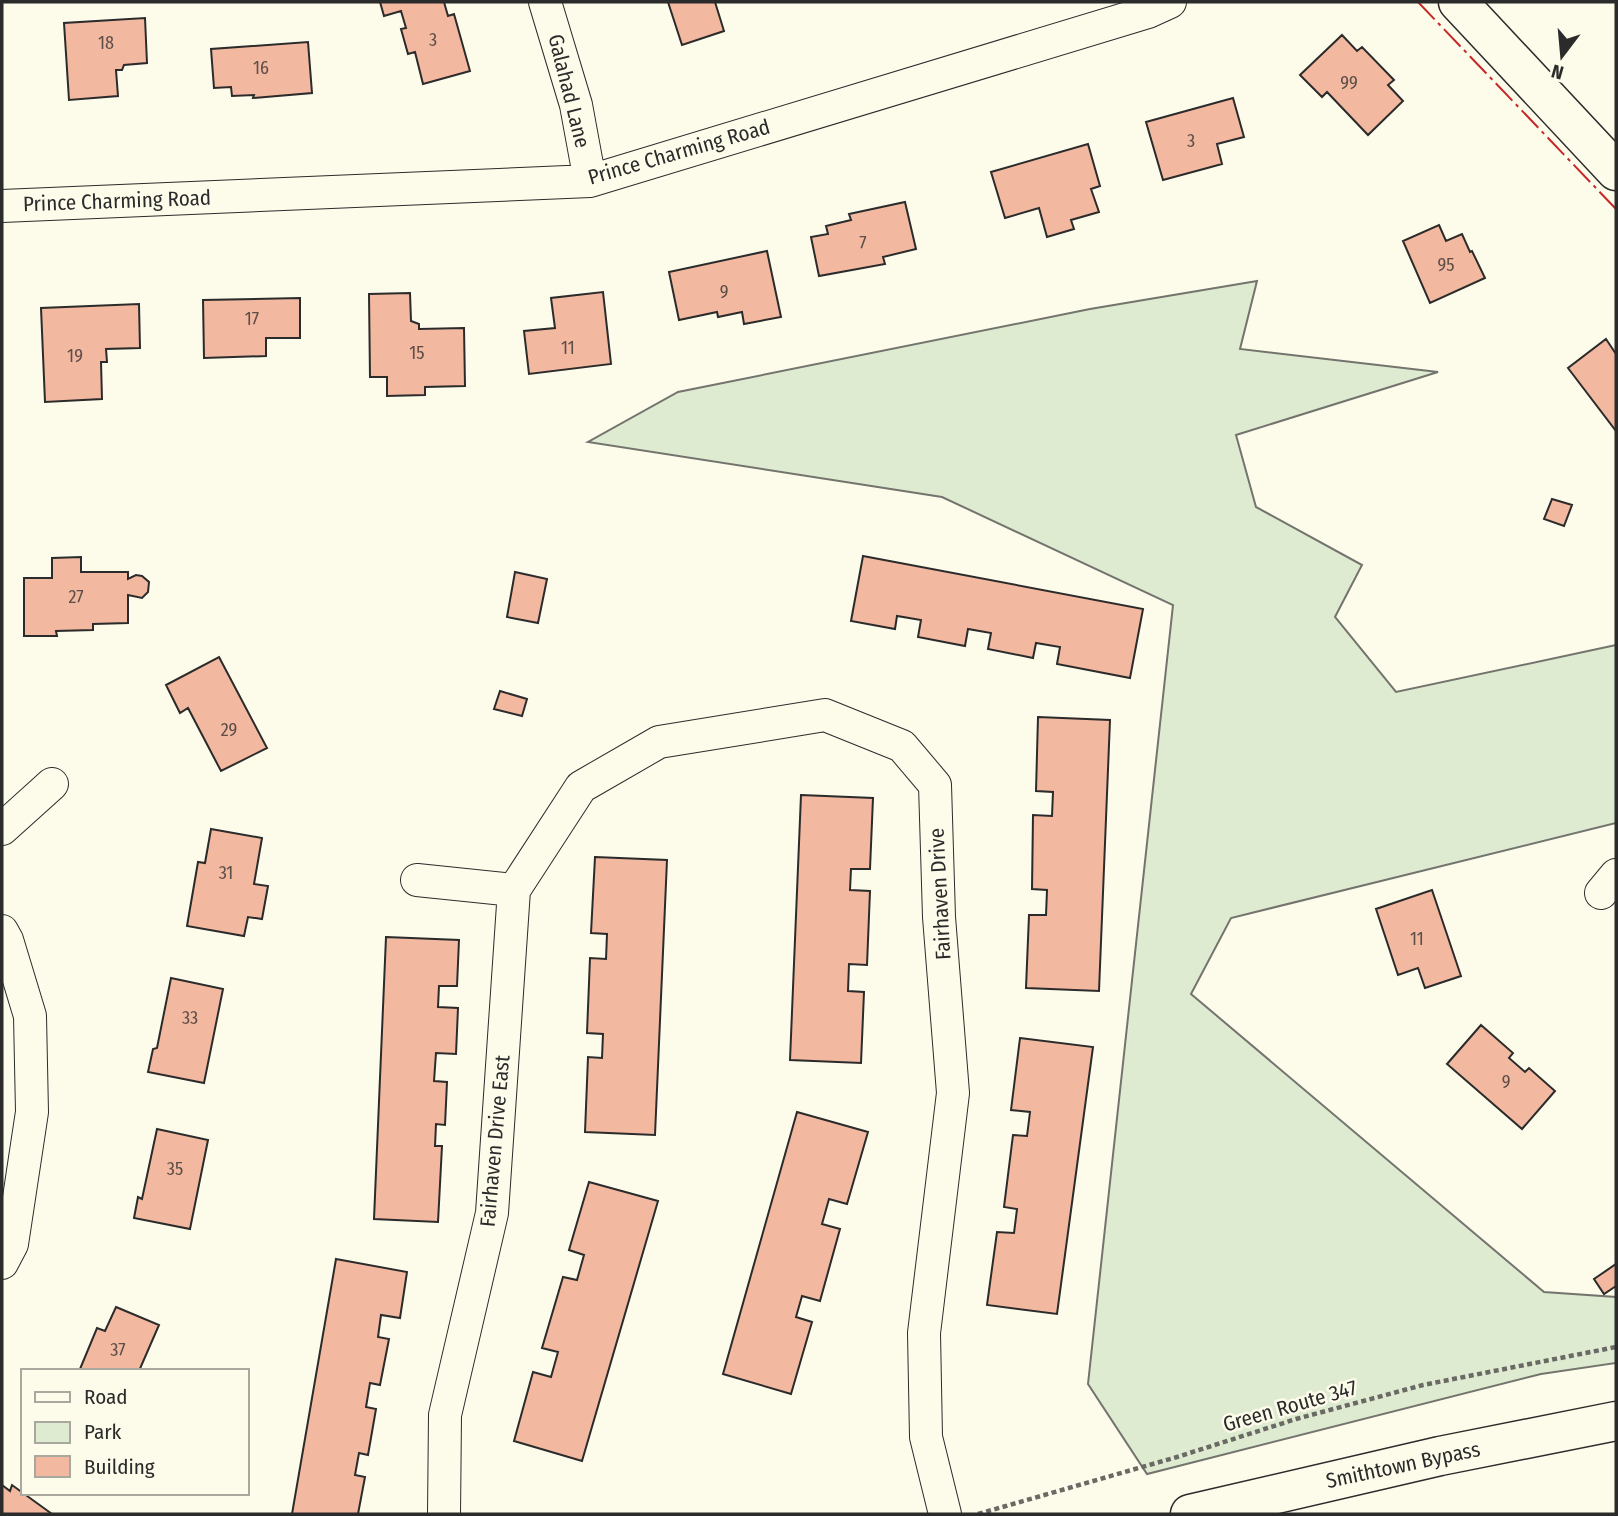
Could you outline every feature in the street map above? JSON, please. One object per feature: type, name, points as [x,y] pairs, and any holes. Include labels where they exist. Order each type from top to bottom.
[{"type":"main road","points":[[1458,2],[1616,171]]},
{"type":"main road","name":"Smithtown Bypass","points":[[1190,1514],[1440,1456],[1616,1422]]},
{"type":"street","name":"Galahad Lane","points":[[545,2],[576,105],[590,181]]},
{"type":"street","name":"Prince Charming Road","points":[[2,206],[590,181],[1148,12],[1170,2]]},
{"type":"street","name":"Fairhaven Drive","points":[[514,890],[580,787],[659,742],[825,715],[901,746],[935,785],[939,917],[953,1093],[924,1333],[926,1437],[945,1514]]},
{"type":"street","points":[[2,829],[52,784]]},
{"type":"street","points":[[417,880],[514,890]]},
{"type":"street","name":"Fairhaven Drive East","points":[[444,1514],[445,1415],[492,1213],[514,890]]},
{"type":"street","points":[[2,931],[30,1016],[32,1112],[12,1244],[2,1264]]},
{"type":"path","name":"Green Route 347","points":[[978,1514],[1177,1457],[1296,1419],[1423,1385],[1616,1348]]},
{"type":"green space","points":[[1257,281],[1240,349],[1438,372],[1236,435],[1256,507],[1362,565],[1335,617],[1396,692],[1616,645],[1616,823],[1231,918],[1191,994],[1544,1292],[1616,1297],[1616,1363],[1541,1374],[1147,1474],[1088,1384],[1173,605],[942,497],[588,442],[678,392],[1090,309]]},
{"type":"building","points":[[380,2],[444,2],[448,16],[454,14],[470,71],[423,84],[415,52],[408,54],[401,29],[406,28],[401,11],[384,16]]},
{"type":"building","points":[[668,2],[715,2],[724,31],[682,45]]},
{"type":"building","points":[[145,18],[147,63],[124,65],[122,70],[116,70],[118,96],[69,100],[64,23]]},
{"type":"building","points":[[1342,35],[1357,51],[1362,47],[1394,80],[1388,85],[1403,101],[1368,135],[1327,92],[1322,97],[1300,75]]},
{"type":"building","points":[[308,42],[312,93],[253,98],[254,95],[232,96],[231,87],[214,88],[211,49]]},
{"type":"building","points":[[1233,98],[1244,137],[1217,144],[1222,164],[1163,180],[1146,122]]},
{"type":"building","points":[[1088,144],[1100,186],[1091,189],[1099,212],[1071,220],[1074,229],[1047,237],[1039,208],[1005,218],[991,172]]},
{"type":"building","points":[[905,202],[916,249],[883,257],[885,264],[819,276],[811,237],[828,234],[826,226],[851,220],[849,214]]},
{"type":"building","points":[[1439,225],[1446,241],[1462,234],[1485,278],[1430,303],[1403,241]]},
{"type":"building","points":[[767,251],[781,317],[744,324],[742,312],[718,317],[717,312],[679,320],[669,272]]},
{"type":"building","points":[[603,292],[611,364],[529,374],[524,331],[555,328],[551,298]]},
{"type":"building","points":[[410,293],[411,321],[419,324],[419,329],[464,328],[465,386],[425,387],[425,395],[387,396],[387,377],[370,377],[369,294]]},
{"type":"building","points":[[300,298],[300,338],[266,338],[266,356],[204,358],[203,300]]},
{"type":"building","points":[[139,304],[140,348],[106,349],[107,362],[101,362],[102,399],[45,402],[41,308]]},
{"type":"building","points":[[1606,339],[1616,354],[1616,431],[1568,368]]},
{"type":"building","points":[[1552,499],[1572,505],[1564,526],[1544,519]]},
{"type":"building","points":[[863,556],[1143,609],[1130,678],[1057,664],[1060,647],[1036,643],[1033,658],[988,649],[991,633],[968,629],[965,646],[918,637],[921,620],[897,616],[895,629],[851,621]]},
{"type":"building","points":[[81,557],[81,572],[128,572],[128,579],[136,575],[149,582],[148,592],[142,598],[128,595],[128,623],[93,624],[93,630],[56,631],[57,636],[24,636],[24,578],[52,578],[52,558]]},
{"type":"building","points":[[515,572],[547,579],[538,623],[507,617]]},
{"type":"building","points":[[219,657],[267,748],[221,771],[188,708],[180,713],[166,685]]},
{"type":"building","points":[[500,691],[527,699],[522,716],[494,709]]},
{"type":"building","points":[[1038,717],[1110,720],[1099,991],[1026,988],[1029,915],[1046,915],[1047,890],[1032,889],[1033,815],[1052,816],[1053,792],[1036,791]]},
{"type":"building","points":[[801,795],[873,798],[870,869],[851,869],[850,890],[870,891],[867,965],[849,964],[848,991],[864,992],[861,1063],[790,1060]]},
{"type":"building","points":[[211,829],[262,838],[254,884],[268,886],[262,919],[248,917],[244,936],[187,926],[198,862],[205,863]]},
{"type":"building","points":[[595,857],[667,860],[655,1135],[585,1132],[588,1057],[602,1058],[603,1034],[587,1033],[590,958],[606,959],[607,934],[591,933]]},
{"type":"building","points":[[1432,890],[1461,976],[1425,988],[1418,968],[1398,975],[1376,909]]},
{"type":"building","points":[[386,937],[459,940],[457,986],[439,986],[438,1007],[458,1008],[456,1054],[436,1053],[434,1081],[447,1082],[445,1125],[436,1124],[435,1146],[442,1146],[438,1222],[374,1219]]},
{"type":"building","points":[[171,978],[223,989],[204,1083],[148,1072],[153,1049],[157,1048]]},
{"type":"building","points":[[1481,1025],[1513,1053],[1509,1058],[1525,1072],[1529,1068],[1555,1091],[1522,1129],[1447,1064]]},
{"type":"building","points":[[1020,1038],[1093,1047],[1057,1314],[987,1305],[997,1232],[1014,1233],[1017,1209],[1004,1207],[1013,1135],[1027,1136],[1030,1112],[1011,1110]]},
{"type":"building","points":[[797,1112],[868,1132],[847,1204],[829,1199],[822,1224],[840,1229],[820,1301],[802,1296],[796,1317],[812,1322],[791,1394],[723,1374]]},
{"type":"building","points":[[157,1129],[208,1140],[190,1229],[134,1218],[138,1197],[142,1199]]},
{"type":"building","points":[[589,1182],[658,1201],[582,1461],[514,1441],[533,1372],[551,1377],[558,1352],[542,1348],[563,1277],[577,1280],[584,1255],[569,1250]]},
{"type":"building","points":[[336,1259],[407,1272],[400,1318],[381,1315],[378,1337],[389,1339],[380,1385],[370,1383],[366,1407],[376,1409],[368,1455],[359,1453],[355,1475],[365,1477],[358,1514],[292,1514]]},
{"type":"building","points":[[1616,1264],[1616,1286],[1604,1294],[1594,1279]]},
{"type":"building","points":[[116,1307],[159,1325],[140,1369],[80,1369],[97,1328],[105,1331]]},
{"type":"building","points":[[2,1485],[10,1491],[12,1485],[21,1492],[21,1495],[26,1495],[52,1514],[2,1514]]},
{"type":"power","points":[[1418,2],[1616,209]]}]
